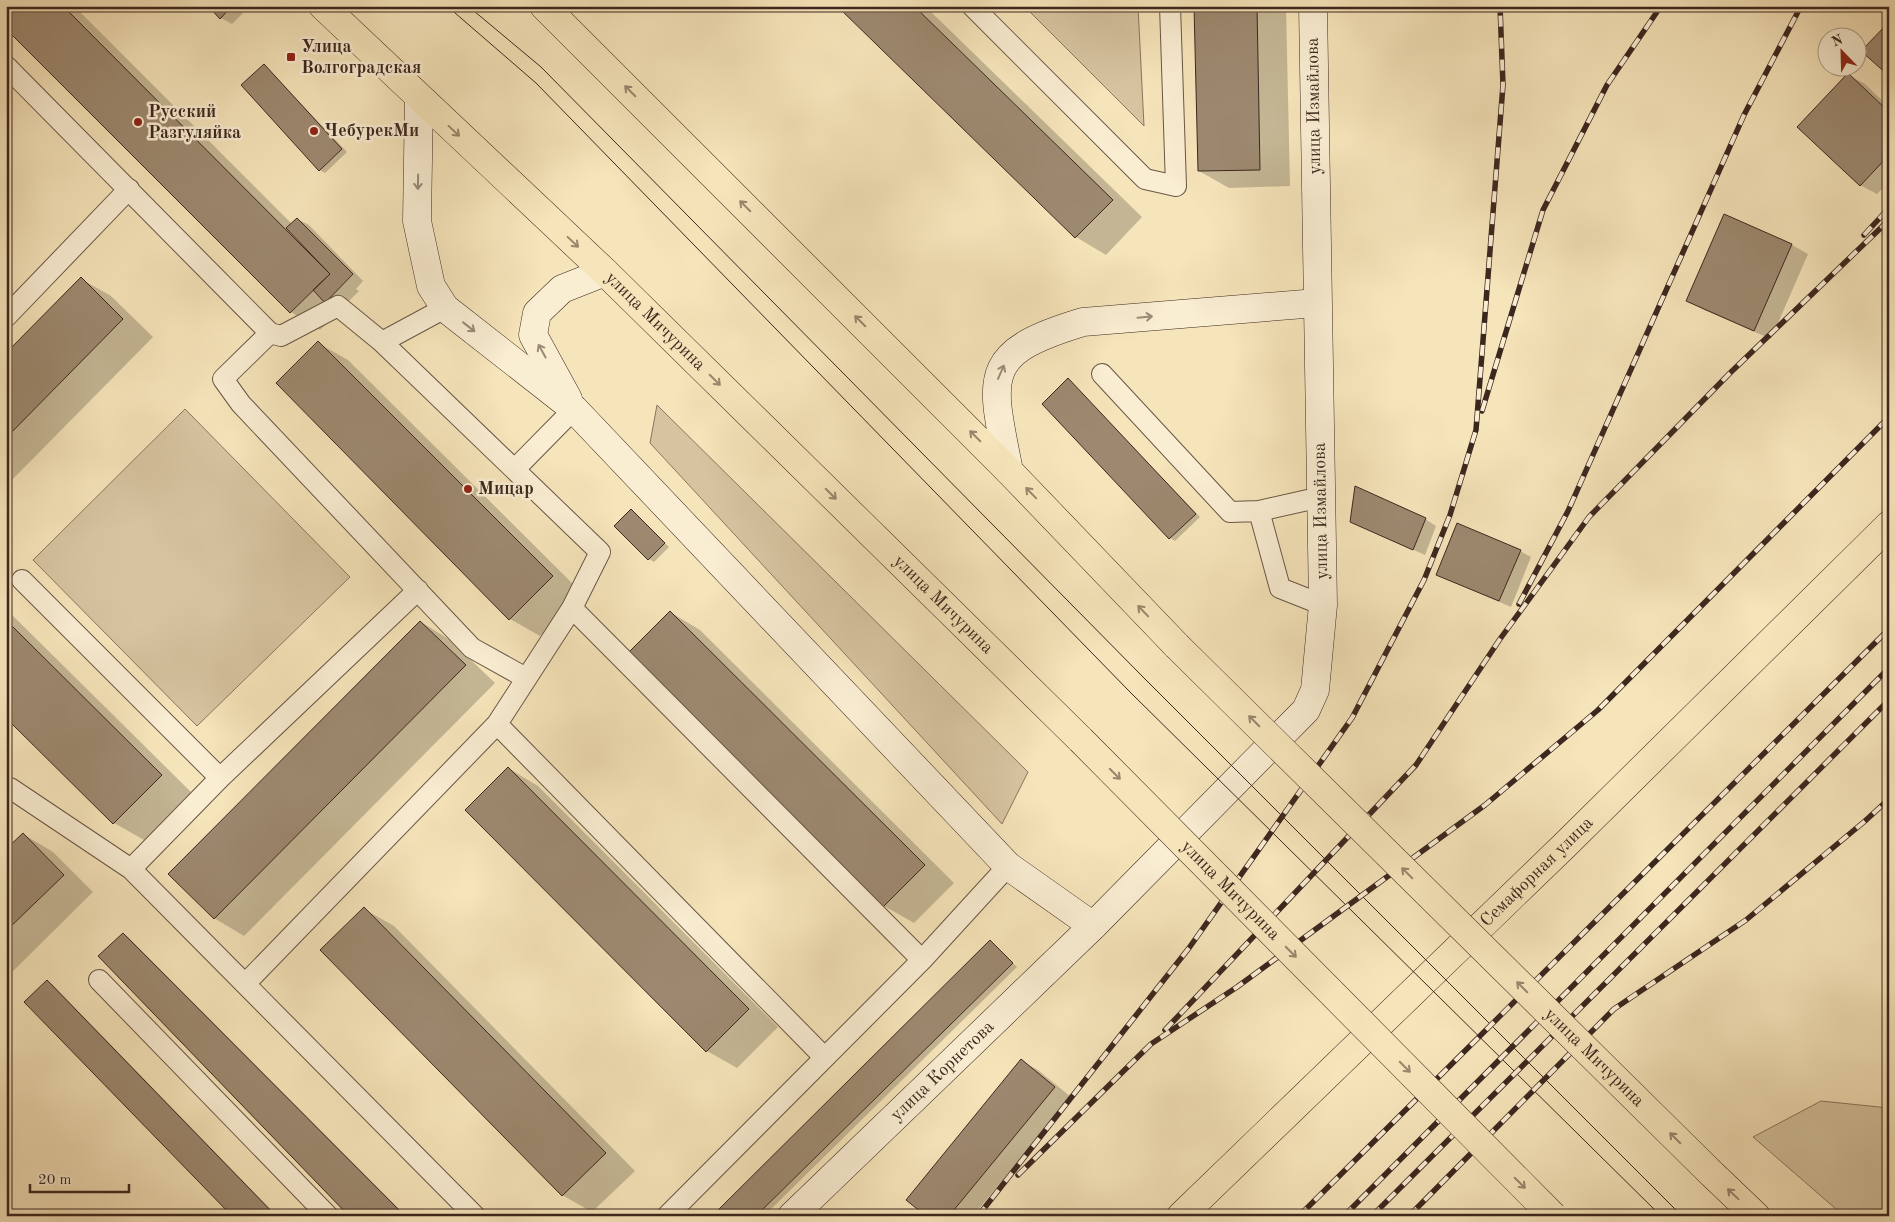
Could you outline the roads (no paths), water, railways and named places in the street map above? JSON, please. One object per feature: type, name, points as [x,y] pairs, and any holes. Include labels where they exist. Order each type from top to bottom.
[{"type":"main road","name":"улица Мичурина","points":[[322,6],[605,272],[1081,740],[1553,1216]]},
{"type":"main road","name":"улица Мичурина","points":[[544,6],[1009,470],[1177,646],[1756,1216]]},
{"type":"main road","name":"улица Измайлова","points":[[1092,926],[1306,710],[1315,690],[1323,605],[1312,6]]},
{"type":"main road","points":[[419,98],[417,222],[431,286],[445,308],[574,409],[1008,866],[1092,926]]},
{"type":"main road","points":[[574,409],[533,335],[537,313],[562,290],[605,272]]},
{"type":"main road","points":[[1009,470],[995,395],[998,375],[1009,355],[1030,341],[1050,332],[1084,322],[1317,303]]},
{"type":"main road","name":"Семафорная улица","points":[[1182,1216],[1552,859],[1889,525]]},
{"type":"main road","name":"улица Корнетова","points":[[792,1216],[1092,926]]},
{"type":"lane","points":[[972,6],[1145,179],[1176,186],[1170,6]]},
{"type":"lane","points":[[6,66],[270,333],[280,336],[338,306],[382,342],[600,552],[572,608],[497,724],[246,983]]},
{"type":"lane","points":[[6,317],[129,189]]},
{"type":"lane","points":[[382,342],[445,308]]},
{"type":"lane","points":[[270,333],[223,379],[241,404],[472,648],[526,678]]},
{"type":"lane","points":[[1102,374],[1230,512],[1259,511],[1322,497]]},
{"type":"lane","points":[[515,469],[574,409]]},
{"type":"lane","points":[[1259,511],[1280,588],[1323,605]]},
{"type":"lane","points":[[22,580],[220,778]]},
{"type":"lane","points":[[131,869],[220,778],[418,590]]},
{"type":"lane","points":[[572,608],[922,960]]},
{"type":"lane","points":[[497,724],[824,1057]]},
{"type":"lane","points":[[6,792],[10,788],[131,869],[475,1216]]},
{"type":"lane","points":[[667,1216],[922,960],[1008,866]]},
{"type":"lane","points":[[99,980],[328,1216]]},
{"type":"tram line","points":[[447,6],[536,83],[1130,692],[1661,1216]]},
{"type":"tram line","points":[[468,6],[541,67],[1144,678],[1682,1216]]},
{"type":"railway","points":[[978,1216],[1189,948],[1352,718],[1424,580],[1450,515],[1476,430],[1503,85],[1500,6]]},
{"type":"railway","points":[[1482,411],[1543,210],[1607,85],[1661,6]]},
{"type":"railway","points":[[1519,604],[1568,511],[1744,115],[1801,6]]},
{"type":"railway","points":[[1864,235],[1889,208]]},
{"type":"railway","points":[[1165,1030],[1416,765],[1500,639],[1589,517],[1730,373],[1889,220]]},
{"type":"railway","points":[[1018,1175],[1151,1044],[1237,987],[1485,805],[1598,710],[1889,417]]},
{"type":"railway","points":[[1299,1216],[1889,629]]},
{"type":"railway","points":[[1344,1216],[1889,668]]},
{"type":"railway","points":[[1372,1216],[1889,700]]},
{"type":"railway","points":[[1409,1216],[1614,1009],[1746,920],[1889,799]]},
{"type":"place","name":"Улица Волгоградская","points":[[291,57]]},
{"type":"place","name":"Русский Разгуляйка","points":[[138,122]]},
{"type":"place","name":"ЧебурекМи","points":[[314,131]]},
{"type":"place","name":"Мицар","points":[[468,489]]}]
